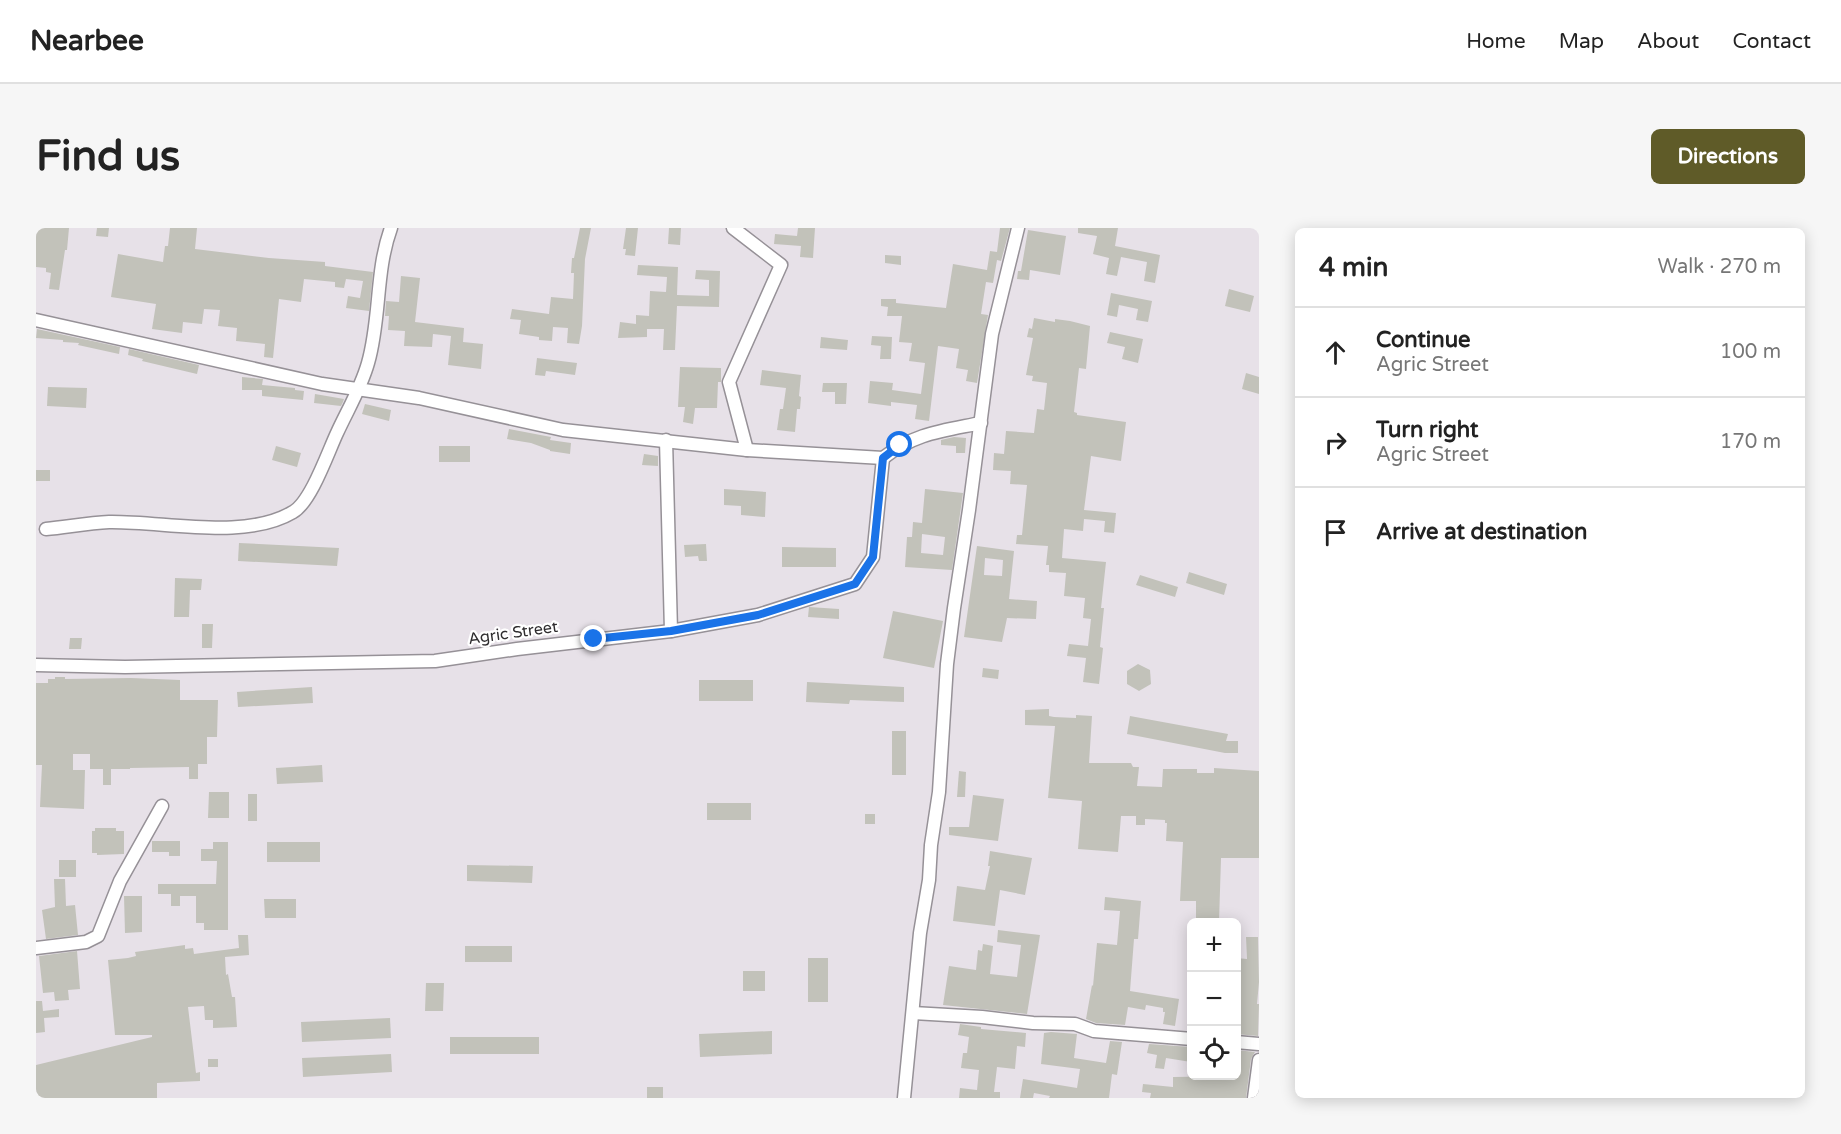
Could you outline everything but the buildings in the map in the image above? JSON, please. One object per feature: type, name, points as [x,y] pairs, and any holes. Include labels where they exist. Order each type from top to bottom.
[{"type":"street","points":[[46,529],[108,522],[225,528],[266,524],[296,511],[316,482],[359,389],[369,361],[379,275],[385,243],[391,228]]},
{"type":"street","points":[[734,228],[781,265],[729,382],[747,450]]},
{"type":"street","points":[[904,1098],[920,933],[929,880],[939,792],[947,664],[992,334],[1018,228]]},
{"type":"street","points":[[36,320],[322,384],[419,398],[563,430],[747,450],[883,458],[900,445],[924,435],[981,423]]},
{"type":"street","points":[[666,440],[671,631]]},
{"type":"street","name":"Agric Street","points":[[36,665],[124,667],[435,661],[671,631],[758,615],[855,584],[873,557],[883,458]]},
{"type":"street","points":[[36,948],[86,942],[98,936],[120,881],[162,806]]},
{"type":"street","points":[[913,1013],[1033,1023],[1075,1024],[1094,1031],[1187,1040]]},
{"type":"street","points":[[1241,1042],[1259,1044]]},
{"type":"street","points":[[1254,1098],[1259,1060]]},
{"type":"route","points":[[594,639],[671,631],[758,615],[855,584],[873,557],[883,458],[900,445]]}]
